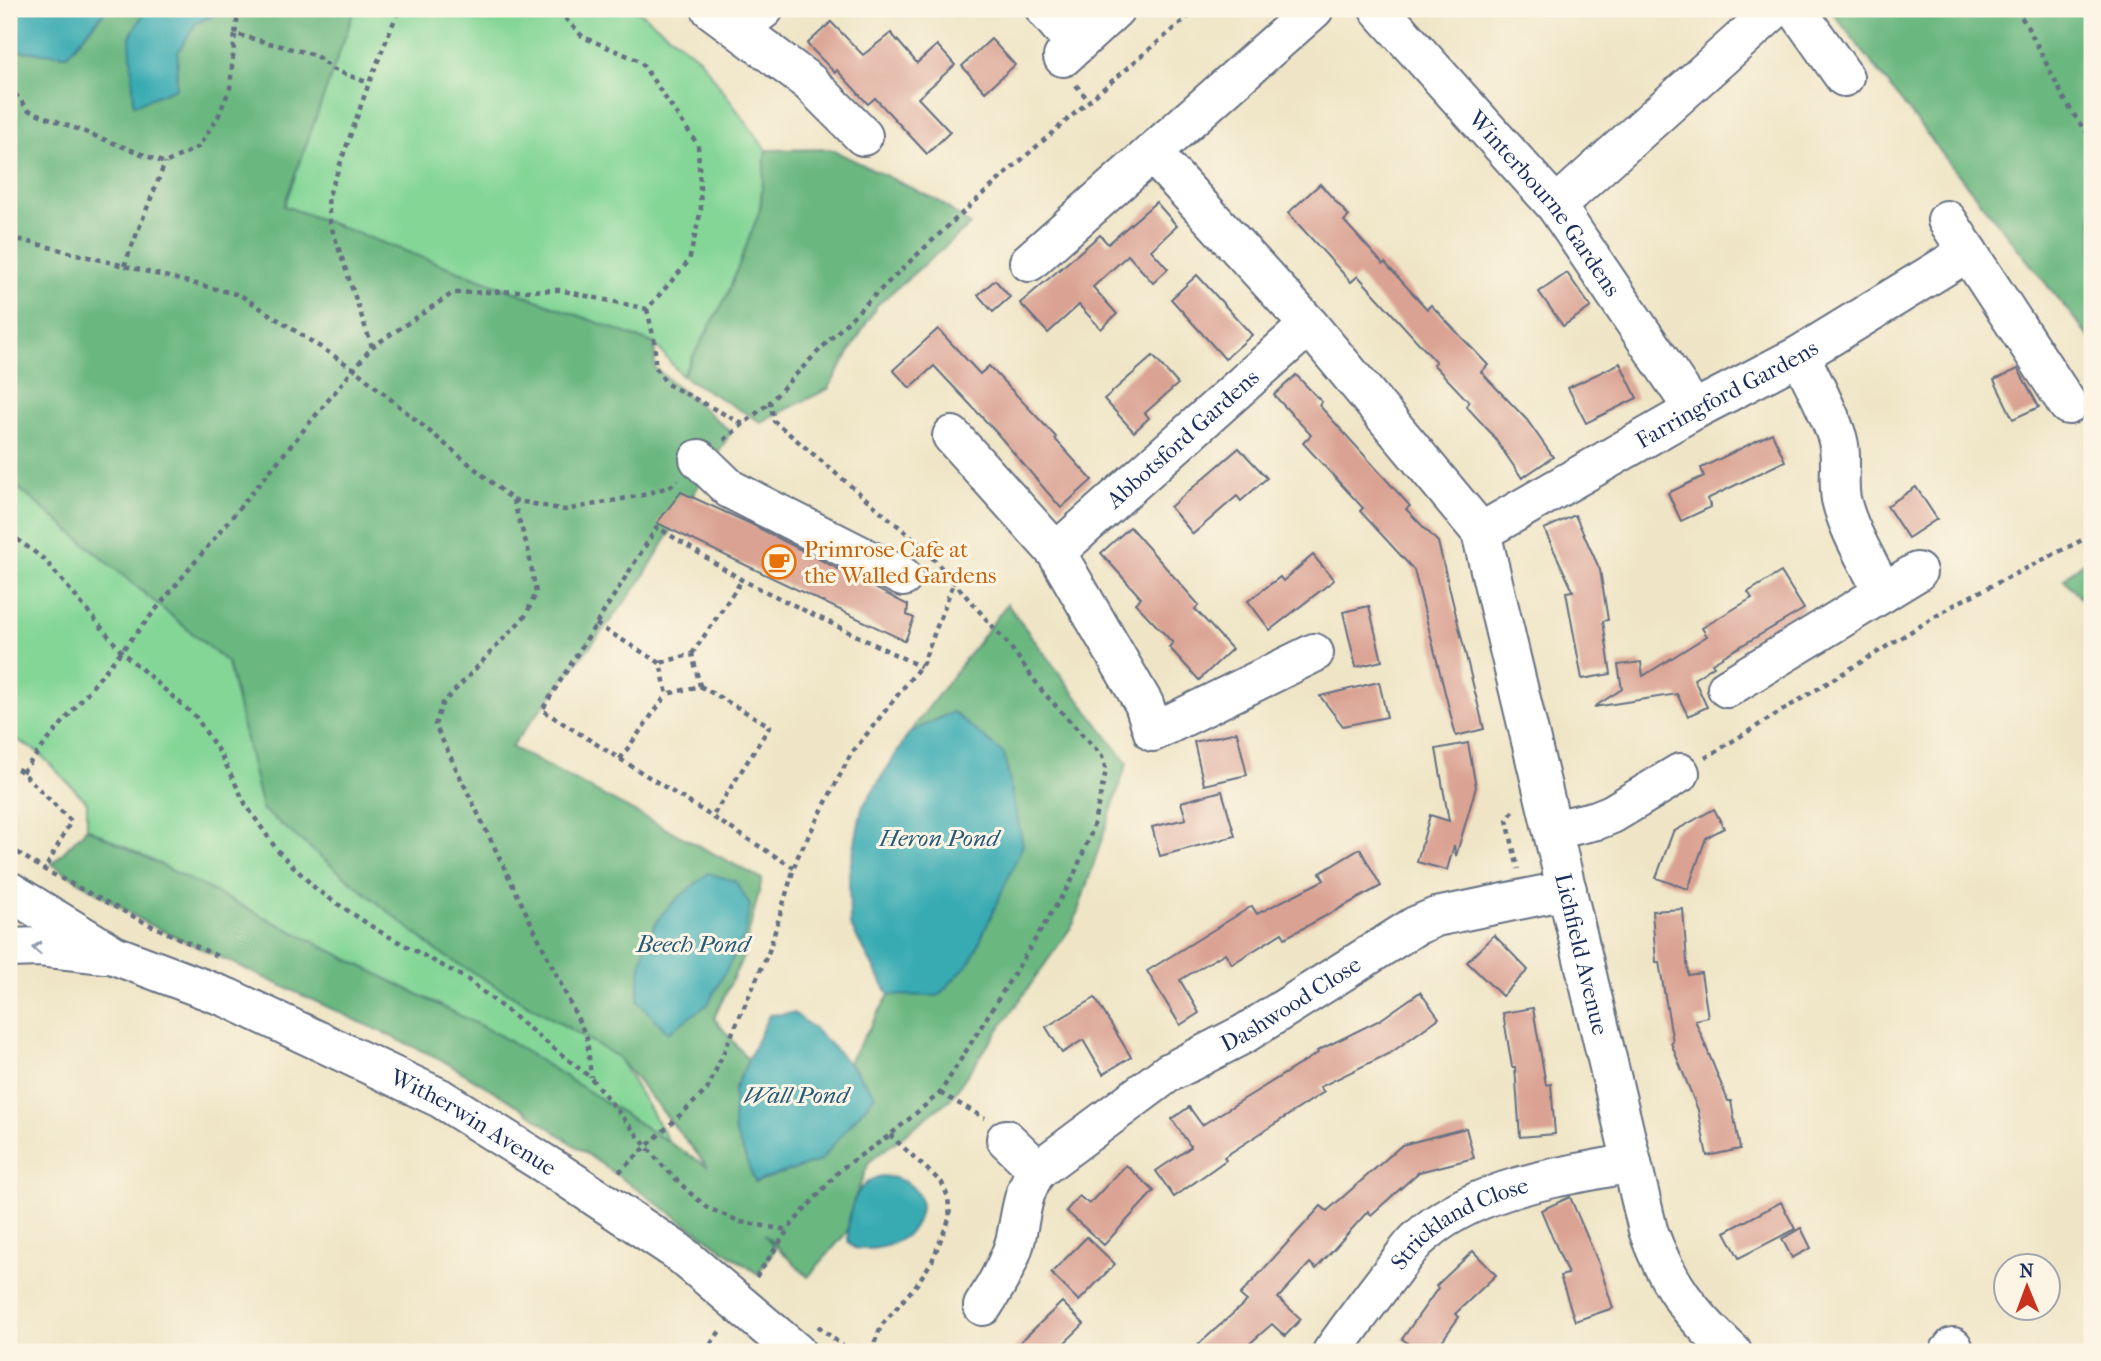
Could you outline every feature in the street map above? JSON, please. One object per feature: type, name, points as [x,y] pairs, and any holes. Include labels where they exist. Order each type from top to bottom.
[{"type":"street","points":[[1045,9],[1069,51],[1115,9]]},
{"type":"street","points":[[1029,262],[1314,9]]},
{"type":"street","name":"Winterbourne Gardens","points":[[1378,9],[1556,206],[1694,410]]},
{"type":"street","points":[[1556,206],[1775,9]]},
{"type":"street","points":[[1796,9],[1844,76]]},
{"type":"street","points":[[738,15],[863,136]]},
{"type":"street","points":[[1152,153],[1309,325],[1481,532]]},
{"type":"street","points":[[1947,220],[2067,405]]},
{"type":"street","name":"Farringford Gardens","points":[[1481,532],[1694,410],[1800,355],[1968,252]]},
{"type":"street","name":"Abbotsford Gardens","points":[[1056,552],[1309,325]]},
{"type":"street","points":[[1800,355],[1837,435],[1841,455],[1841,501],[1883,593]]},
{"type":"street","points":[[952,436],[1056,552],[1144,704],[1153,732],[1314,653]]},
{"type":"street","points":[[699,459],[730,489],[903,578]]},
{"type":"street","name":"Lichfield Avenue","points":[[1481,532],[1648,1230],[1657,1255],[1683,1302],[1700,1323],[1731,1352]]},
{"type":"street","points":[[1727,688],[1917,572]]},
{"type":"street","points":[[1553,830],[1605,817],[1680,773]]},
{"type":"street","name":"Dashwood Close","points":[[984,1306],[1007,1264],[1015,1242],[1026,1191],[1038,1170],[1168,1073],[1244,1034],[1405,931],[1436,917],[1567,890]]},
{"type":"street","name":"Witherwin Avenue","points":[[9,891],[114,955],[228,998],[440,1098],[677,1251],[796,1352]]},
{"type":"street","name":"Witherwin Avenue","points":[[9,948],[39,947],[114,955]]},
{"type":"street","points":[[1006,1139],[1038,1170]]},
{"type":"street","name":"Strickland Close","points":[[1332,1352],[1416,1241],[1443,1220],[1472,1203],[1498,1193],[1632,1163]]},
{"type":"path","points":[[124,266],[165,163],[198,147],[218,117],[230,88],[239,9]]},
{"type":"path","points":[[372,347],[330,223],[328,198],[399,9]]},
{"type":"path","points":[[556,9],[583,37],[640,61],[698,145],[701,210],[689,261],[647,310]]},
{"type":"path","points":[[9,237],[240,295],[354,369],[513,500],[565,510],[643,495],[671,486],[699,459],[770,402],[831,337],[978,197],[1197,9]]},
{"type":"path","points":[[2016,9],[2031,31],[2078,123],[2092,138]]},
{"type":"path","points":[[235,34],[315,55],[332,69],[369,83]]},
{"type":"path","points":[[9,86],[28,110],[165,163]]},
{"type":"path","points":[[22,772],[372,347],[453,293],[559,290],[647,310]]},
{"type":"path","points":[[647,310],[655,344],[655,368],[667,384],[743,424]]},
{"type":"path","points":[[751,1282],[787,1230],[841,1169],[890,1135],[940,1093],[1072,880],[1092,831],[1106,771],[1102,756],[1043,692],[1009,645],[923,547],[774,421],[770,402]]},
{"type":"path","points":[[513,500],[528,549],[536,593],[526,615],[442,704],[435,725],[587,1038],[591,1078]]},
{"type":"path","points":[[794,868],[542,710],[657,527],[742,580],[920,667]]},
{"type":"path","points":[[9,533],[45,559],[122,652],[197,717],[247,805],[277,850],[317,890],[377,930],[467,979],[591,1078],[646,1147],[708,1208],[741,1222],[787,1230]]},
{"type":"path","points":[[1680,773],[1959,602],[2092,535]]},
{"type":"path","points":[[660,663],[692,654],[742,580]]},
{"type":"path","points":[[619,1172],[707,1090],[769,951],[797,858],[851,754],[920,667],[954,582]]},
{"type":"path","points":[[596,624],[660,663],[667,694]]},
{"type":"path","points":[[692,654],[700,686]]},
{"type":"path","points":[[620,759],[667,694],[700,686],[770,726],[712,817]]},
{"type":"path","points":[[9,762],[71,821],[45,870],[9,847]]},
{"type":"path","points":[[940,1093],[999,1126],[1006,1139]]},
{"type":"path","points":[[871,1352],[881,1326],[932,1261],[950,1217],[943,1183],[890,1135]]},
{"type":"path","points":[[705,1352],[727,1320]]},
{"type":"path","points":[[1836,1352],[1851,1348],[1895,1352]]},
{"type":"green space","points":[[107,9],[146,9],[130,37],[176,88],[178,52],[196,22],[220,13],[219,9],[355,9],[284,206],[655,344],[655,368],[731,432],[639,584],[511,747],[762,879],[743,957],[714,1018],[748,1060],[734,1090],[755,1182],[820,1161],[874,1094],[849,1062],[889,995],[938,995],[953,712],[910,732],[1007,604],[1127,763],[1074,923],[950,1099],[869,1162],[854,1200],[847,1232],[808,1277],[764,1234],[775,1249],[758,1274],[520,1107],[440,1059],[146,923],[52,864],[87,828],[501,1036],[708,1167],[618,1057],[438,952],[262,809],[228,663],[9,480],[9,50],[67,55]]},
{"type":"green space","points":[[355,9],[636,9],[700,59],[766,150],[760,210],[727,296],[682,376],[655,344],[284,206]]},
{"type":"green space","points":[[1830,9],[2092,9],[2092,341],[1947,160]]},
{"type":"green space","points":[[830,149],[939,201],[970,225],[877,305],[828,389],[761,422],[682,376],[727,296],[760,210],[766,150]]},
{"type":"green space","points":[[9,480],[228,663],[263,809],[438,952],[618,1057],[669,1142],[501,1036],[87,828],[87,802],[39,753],[9,735]]},
{"type":"green space","points":[[2092,554],[2092,611],[2064,579]]},
{"type":"water","points":[[9,9],[107,9],[67,55],[9,50]]},
{"type":"water","points":[[146,9],[219,9],[220,13],[196,23],[178,52],[176,88],[134,105],[130,37]]},
{"type":"water","name":"Heron Pond","points":[[953,712],[1004,754],[1023,845],[971,961],[938,996],[889,995],[850,925],[849,873],[862,808],[910,732]]},
{"type":"water","name":"Beech Pond","points":[[708,873],[735,881],[750,905],[744,937],[708,1004],[668,1033],[638,1001],[643,958],[649,937],[664,911]]},
{"type":"water","name":"Wall Pond","points":[[794,1013],[837,1051],[875,1095],[820,1161],[755,1182],[734,1129],[734,1090],[769,1015]]},
{"type":"water","points":[[882,1176],[903,1181],[915,1191],[921,1204],[919,1218],[910,1231],[896,1242],[877,1248],[854,1248],[848,1241],[854,1201],[864,1185]]},
{"type":"building","points":[[831,22],[863,55],[891,33],[917,63],[937,45],[955,65],[918,98],[950,132],[927,154],[875,98],[868,104],[837,70],[835,73],[807,44]]},
{"type":"building","points":[[991,39],[1015,65],[985,92],[962,66]]},
{"type":"building","points":[[1320,184],[1349,216],[1344,221],[1383,264],[1385,263],[1427,309],[1431,305],[1488,365],[1481,372],[1527,420],[1553,457],[1522,478],[1491,433],[1466,406],[1469,402],[1433,364],[1436,362],[1358,276],[1351,282],[1288,213]]},
{"type":"building","points":[[1156,202],[1177,226],[1151,250],[1168,269],[1153,283],[1128,255],[1093,287],[1117,314],[1101,329],[1079,305],[1048,333],[1020,303],[1100,235],[1108,244]]},
{"type":"building","points":[[1567,273],[1591,307],[1563,326],[1539,292]]},
{"type":"building","points":[[1197,275],[1252,335],[1225,359],[1171,299]]},
{"type":"building","points":[[995,280],[1010,297],[993,312],[978,295]]},
{"type":"building","points":[[938,329],[980,374],[989,366],[1056,437],[1092,480],[1061,508],[995,431],[934,366],[910,388],[893,370]]},
{"type":"building","points":[[1153,356],[1178,384],[1145,413],[1149,418],[1134,432],[1104,399]]},
{"type":"building","points":[[1620,363],[1637,398],[1586,423],[1568,388]]},
{"type":"building","points":[[2018,369],[2039,407],[2013,419],[1994,380]]},
{"type":"building","points":[[1296,375],[1322,402],[1319,405],[1410,506],[1406,509],[1438,542],[1484,729],[1456,736],[1414,570],[1360,511],[1363,508],[1303,443],[1311,435],[1274,395]]},
{"type":"building","points":[[1772,433],[1785,461],[1707,499],[1711,507],[1681,521],[1668,493],[1704,476],[1701,468]]},
{"type":"building","points":[[1239,448],[1267,478],[1241,501],[1237,496],[1193,534],[1170,507]]},
{"type":"building","points":[[1916,487],[1937,519],[1908,538],[1887,506]]},
{"type":"building","points":[[681,492],[751,524],[908,605],[907,615],[914,618],[905,641],[657,523]]},
{"type":"building","points":[[1575,515],[1600,570],[1608,620],[1603,621],[1611,674],[1582,679],[1566,592],[1573,591],[1544,529]]},
{"type":"building","points":[[1130,527],[1199,605],[1195,609],[1232,649],[1199,680],[1169,647],[1173,643],[1135,603],[1141,598],[1101,553]]},
{"type":"building","points":[[1313,555],[1334,580],[1270,630],[1248,601],[1280,577],[1283,581]]},
{"type":"building","points":[[1781,572],[1804,609],[1712,663],[1714,666],[1694,679],[1707,707],[1688,716],[1677,694],[1594,707],[1622,689],[1618,665],[1641,662],[1643,676],[1707,636],[1702,628],[1752,598],[1748,592]]},
{"type":"building","points":[[1369,606],[1382,661],[1356,667],[1343,612]]},
{"type":"building","points":[[1379,682],[1387,717],[1343,726],[1320,696]]},
{"type":"building","points":[[1237,732],[1247,775],[1204,785],[1194,742]]},
{"type":"building","points":[[1468,743],[1476,787],[1456,856],[1454,845],[1447,870],[1417,862],[1430,815],[1449,821],[1436,749]]},
{"type":"building","points":[[1222,791],[1235,836],[1160,856],[1152,827],[1186,819],[1181,802]]},
{"type":"building","points":[[1714,809],[1724,828],[1706,838],[1688,889],[1656,878],[1673,832]]},
{"type":"building","points":[[1360,849],[1381,886],[1285,938],[1282,933],[1232,964],[1225,953],[1180,980],[1199,1013],[1180,1025],[1147,971],[1252,906],[1257,914],[1324,880],[1320,873]]},
{"type":"building","points":[[1683,909],[1688,975],[1701,973],[1708,1017],[1695,1020],[1728,1101],[1731,1101],[1740,1149],[1707,1156],[1698,1110],[1671,1043],[1673,1042],[1659,962],[1656,962],[1652,911]]},
{"type":"building","points":[[1494,935],[1528,970],[1502,996],[1467,962]]},
{"type":"building","points":[[1420,992],[1439,1018],[1392,1052],[1320,1087],[1324,1092],[1224,1157],[1226,1160],[1174,1197],[1156,1171],[1191,1147],[1172,1119],[1189,1107],[1202,1125],[1318,1053],[1317,1051],[1380,1020]]},
{"type":"building","points":[[1095,998],[1131,1057],[1103,1074],[1083,1040],[1062,1053],[1046,1027]]},
{"type":"building","points":[[1533,1008],[1546,1085],[1551,1084],[1555,1134],[1520,1137],[1515,1067],[1512,1067],[1503,1013]]},
{"type":"building","points":[[1466,1128],[1474,1158],[1419,1172],[1371,1215],[1368,1211],[1316,1269],[1310,1263],[1278,1298],[1301,1319],[1285,1336],[1272,1324],[1240,1352],[1190,1352],[1247,1301],[1240,1295],[1321,1206],[1327,1211],[1402,1145]]},
{"type":"building","points":[[1126,1165],[1154,1191],[1104,1245],[1066,1211],[1079,1196],[1089,1204]]},
{"type":"building","points":[[1570,1197],[1599,1264],[1613,1308],[1575,1321],[1560,1276],[1568,1274],[1541,1210]]},
{"type":"building","points":[[1781,1202],[1795,1229],[1739,1258],[1725,1232]]},
{"type":"building","points":[[1801,1228],[1811,1248],[1792,1258],[1782,1239]]},
{"type":"building","points":[[1087,1237],[1115,1264],[1079,1301],[1051,1273]]},
{"type":"building","points":[[1473,1251],[1496,1275],[1455,1314],[1459,1317],[1434,1352],[1400,1352],[1408,1343],[1402,1339],[1438,1288],[1436,1286]]},
{"type":"building","points":[[1062,1302],[1084,1324],[1055,1352],[1010,1352]]},
{"type":"place","name":"Primrose Cafe at the Walled Gardens","points":[[779,562]]}]
